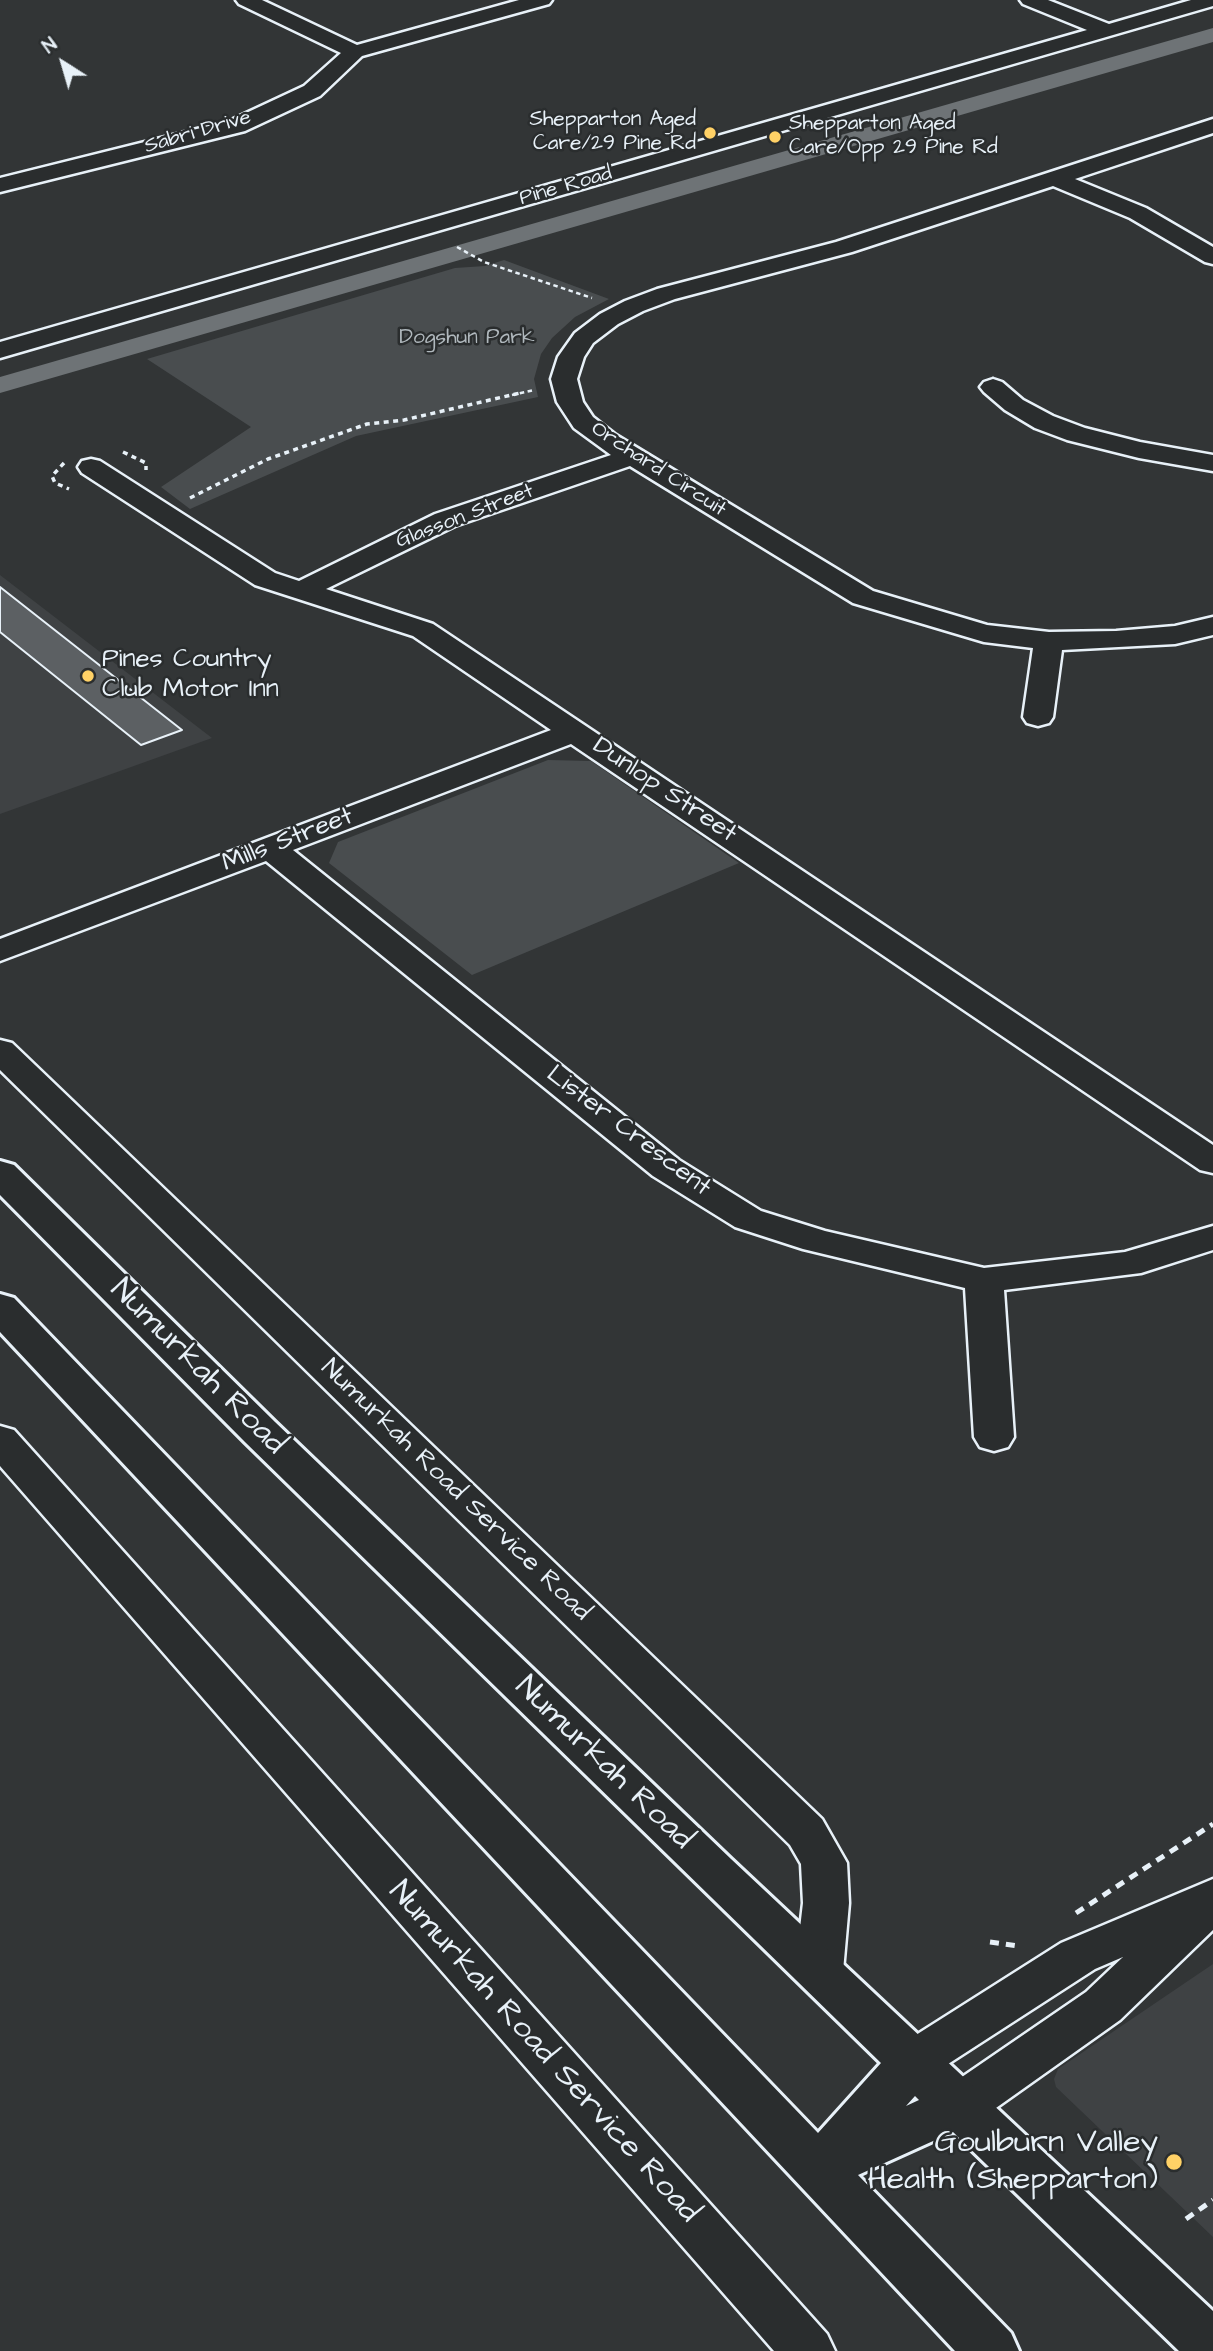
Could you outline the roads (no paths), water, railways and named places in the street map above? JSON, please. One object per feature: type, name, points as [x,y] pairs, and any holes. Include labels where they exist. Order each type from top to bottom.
[{"type":"highway","name":"Numurkah Road","points":[[0,1173],[260,1432],[1213,2347]]},
{"type":"highway","points":[[0,1307],[991,2351]]},
{"type":"highway","points":[[818,2169],[914,2061]]},
{"type":"highway","points":[[818,2169],[961,2105]]},
{"type":"street","points":[[246,0],[355,52]]},
{"type":"street","name":"Sabri Drive","points":[[0,186],[237,126],[312,91],[355,52],[542,0]]},
{"type":"street","points":[[1030,0],[1109,31]]},
{"type":"street","name":"Pine Road","points":[[0,350],[1213,0]]},
{"type":"street","points":[[1052,177],[1213,127]]},
{"type":"street","points":[[1052,177],[1138,213],[1213,257]]},
{"type":"street","name":"Orchard Circuit","points":[[1052,177],[844,247],[666,293],[627,309],[584,338],[570,357],[564,379],[570,402],[583,422],[632,457],[863,597],[984,633],[1049,641],[1116,640],[1175,635],[1213,626]]},
{"type":"street","points":[[993,387],[1014,405],[1044,422],[1076,435],[1213,463]]},
{"type":"street","name":"Glasson Street","points":[[303,590],[446,520],[632,457]]},
{"type":"street","name":"Dunlop Street","points":[[91,467],[265,579],[423,630],[1213,1162]]},
{"type":"street","points":[[1038,717],[1049,641]]},
{"type":"street","name":"Mills Street","points":[[0,951],[576,731]]},
{"type":"street","name":"Lister Crescent","points":[[270,848],[666,1167],[748,1219],[816,1241],[984,1280],[1128,1264],[1213,1238]]},
{"type":"street","name":"Numurkah Road Service Road","points":[[0,1050],[806,1832],[824,1863],[827,1903],[819,1971]]},
{"type":"street","points":[[984,1280],[994,1437]]},
{"type":"street","name":"Numurkah Road Service Road","points":[[0,1440],[808,2351]]},
{"type":"street","points":[[914,2061],[1078,1956],[1213,1899]]},
{"type":"street","points":[[961,2105],[1103,2006],[1213,1899]]},
{"type":"waterway","points":[[0,385],[1213,35]]},
{"type":"place","name":"Shepparton Aged Care/29 Pine Rd","points":[[710,133]]},
{"type":"place","name":"Shepparton Aged Care/Opp 29 Pine Rd","points":[[775,137]]},
{"type":"place","name":"Pines Country Club Motor Inn","points":[[88,676]]},
{"type":"place","name":"Goulburn Valley Health (Shepparton)","points":[[1174,2162]]},
{"type":"park label","name":"Dogshun Park","points":[[467,339]]}]
